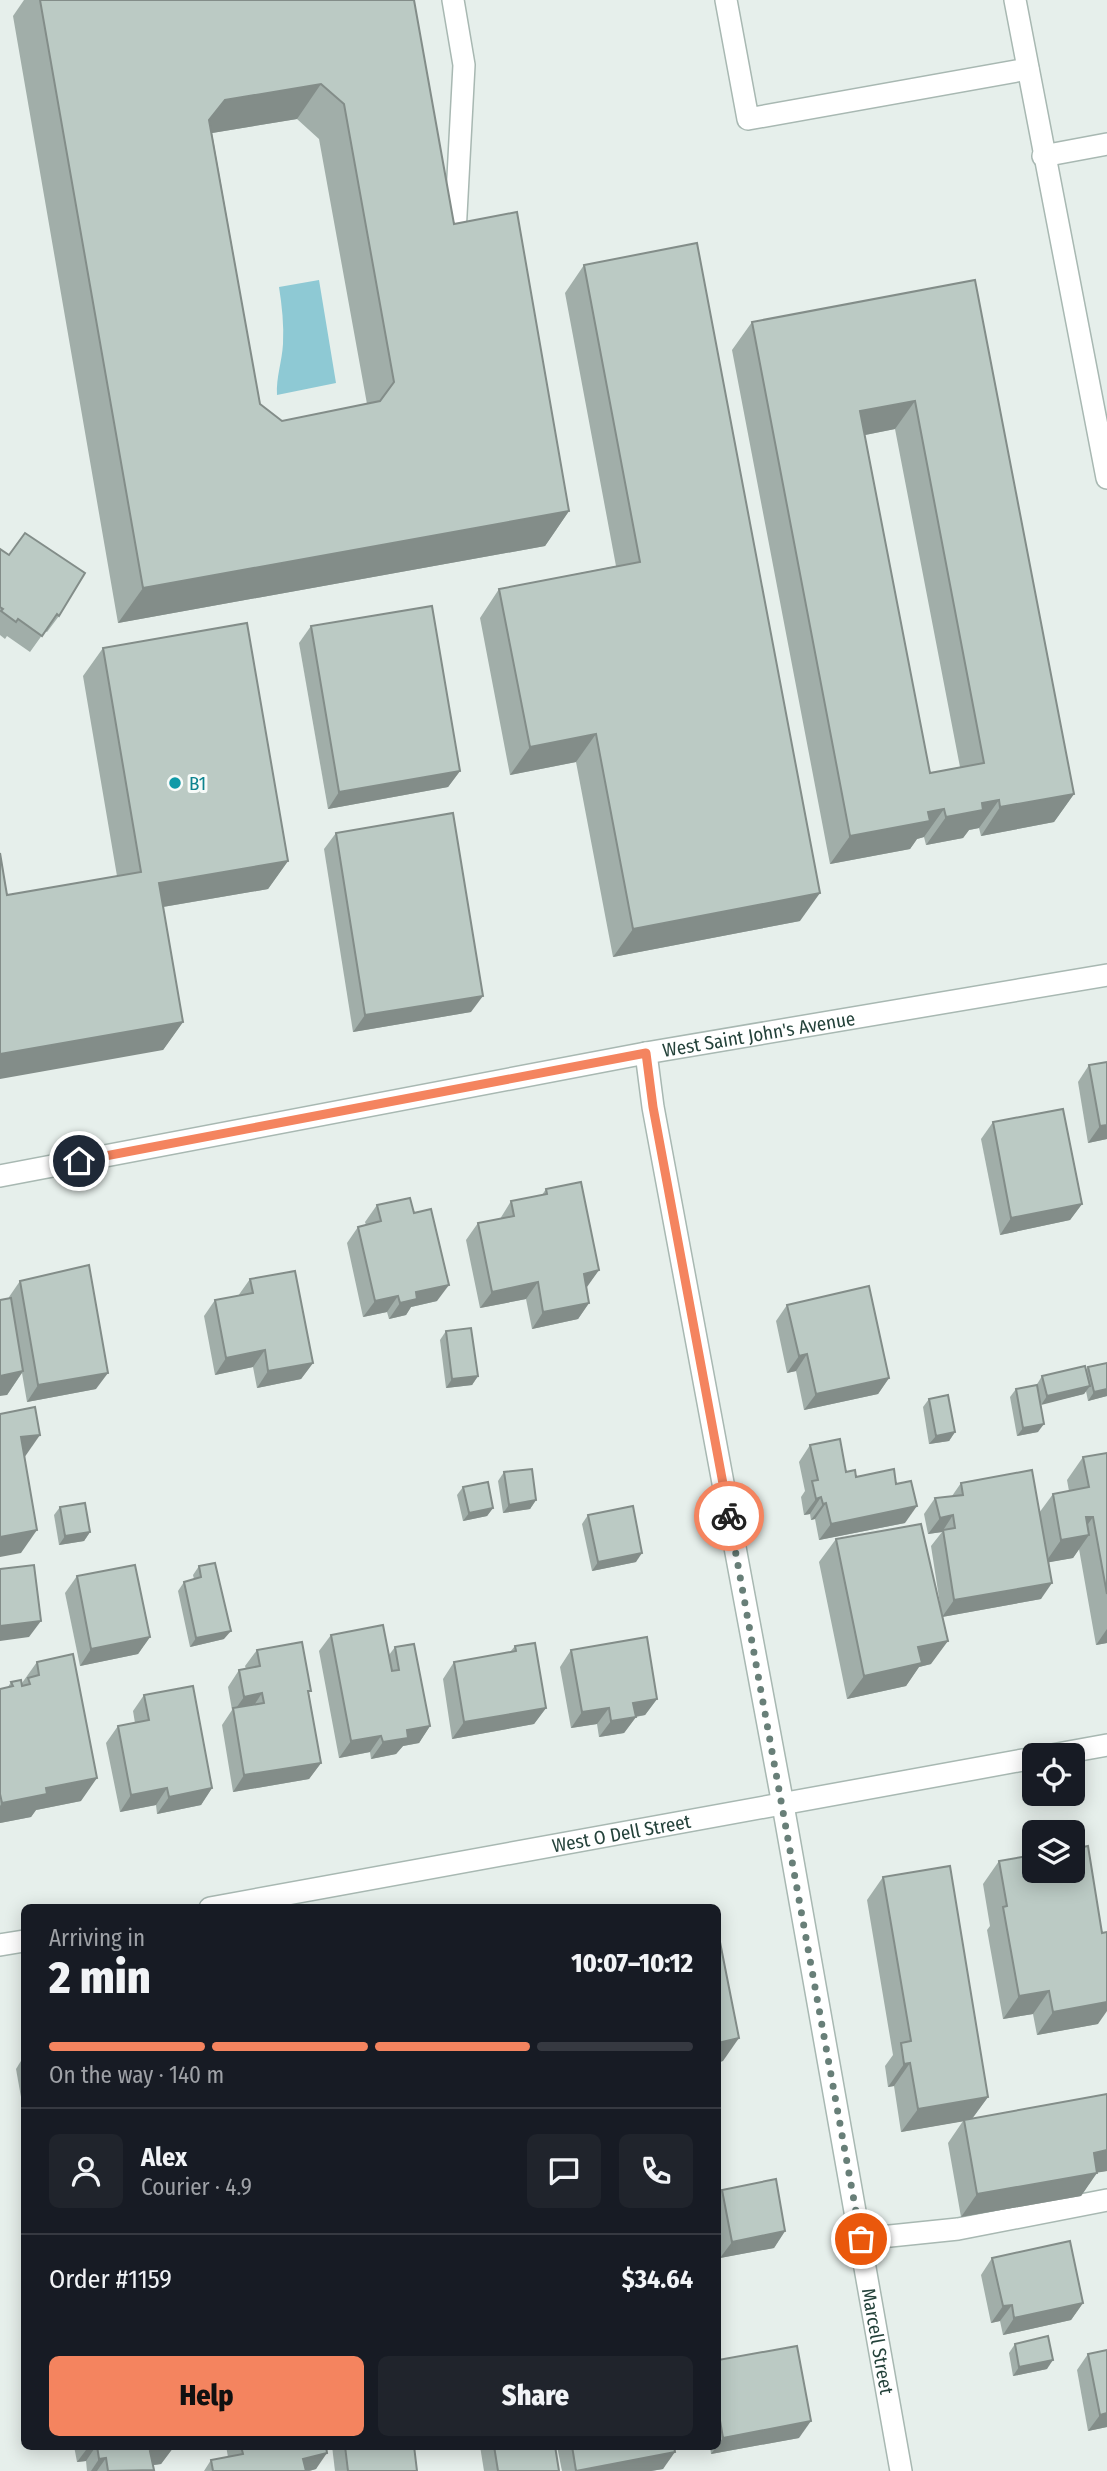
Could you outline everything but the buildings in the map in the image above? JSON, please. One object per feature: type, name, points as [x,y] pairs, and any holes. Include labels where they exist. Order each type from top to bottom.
[{"type":"street","points":[[453,0],[464,65],[454,254]]},
{"type":"street","points":[[726,0],[748,119],[1028,69]]},
{"type":"street","points":[[1015,0],[1107,478]]},
{"type":"street","points":[[1043,156],[1107,144]]},
{"type":"street","name":"West Saint John's Avenue","points":[[0,1176],[646,1053],[1107,975]]},
{"type":"street","name":"Marcell Street","points":[[646,1053],[653,1107],[783,1805],[901,2471]]},
{"type":"street","points":[[1085,1749],[1107,1745]]},
{"type":"street","name":"West O Dell Street","points":[[232,1904],[1022,1760]]},
{"type":"street","points":[[0,1945],[21,1942]]},
{"type":"street","points":[[861,2239],[958,2229],[1107,2200]]},
{"type":"water","points":[[319,280],[336,383],[277,395],[283,337],[279,287]]},
{"type":"way so far","points":[[729,1516],[861,2239]]},
{"type":"place","name":"B1","points":[[175,783]]},
{"type":"route","points":[[79,1161],[646,1053],[653,1107],[729,1516]]}]
